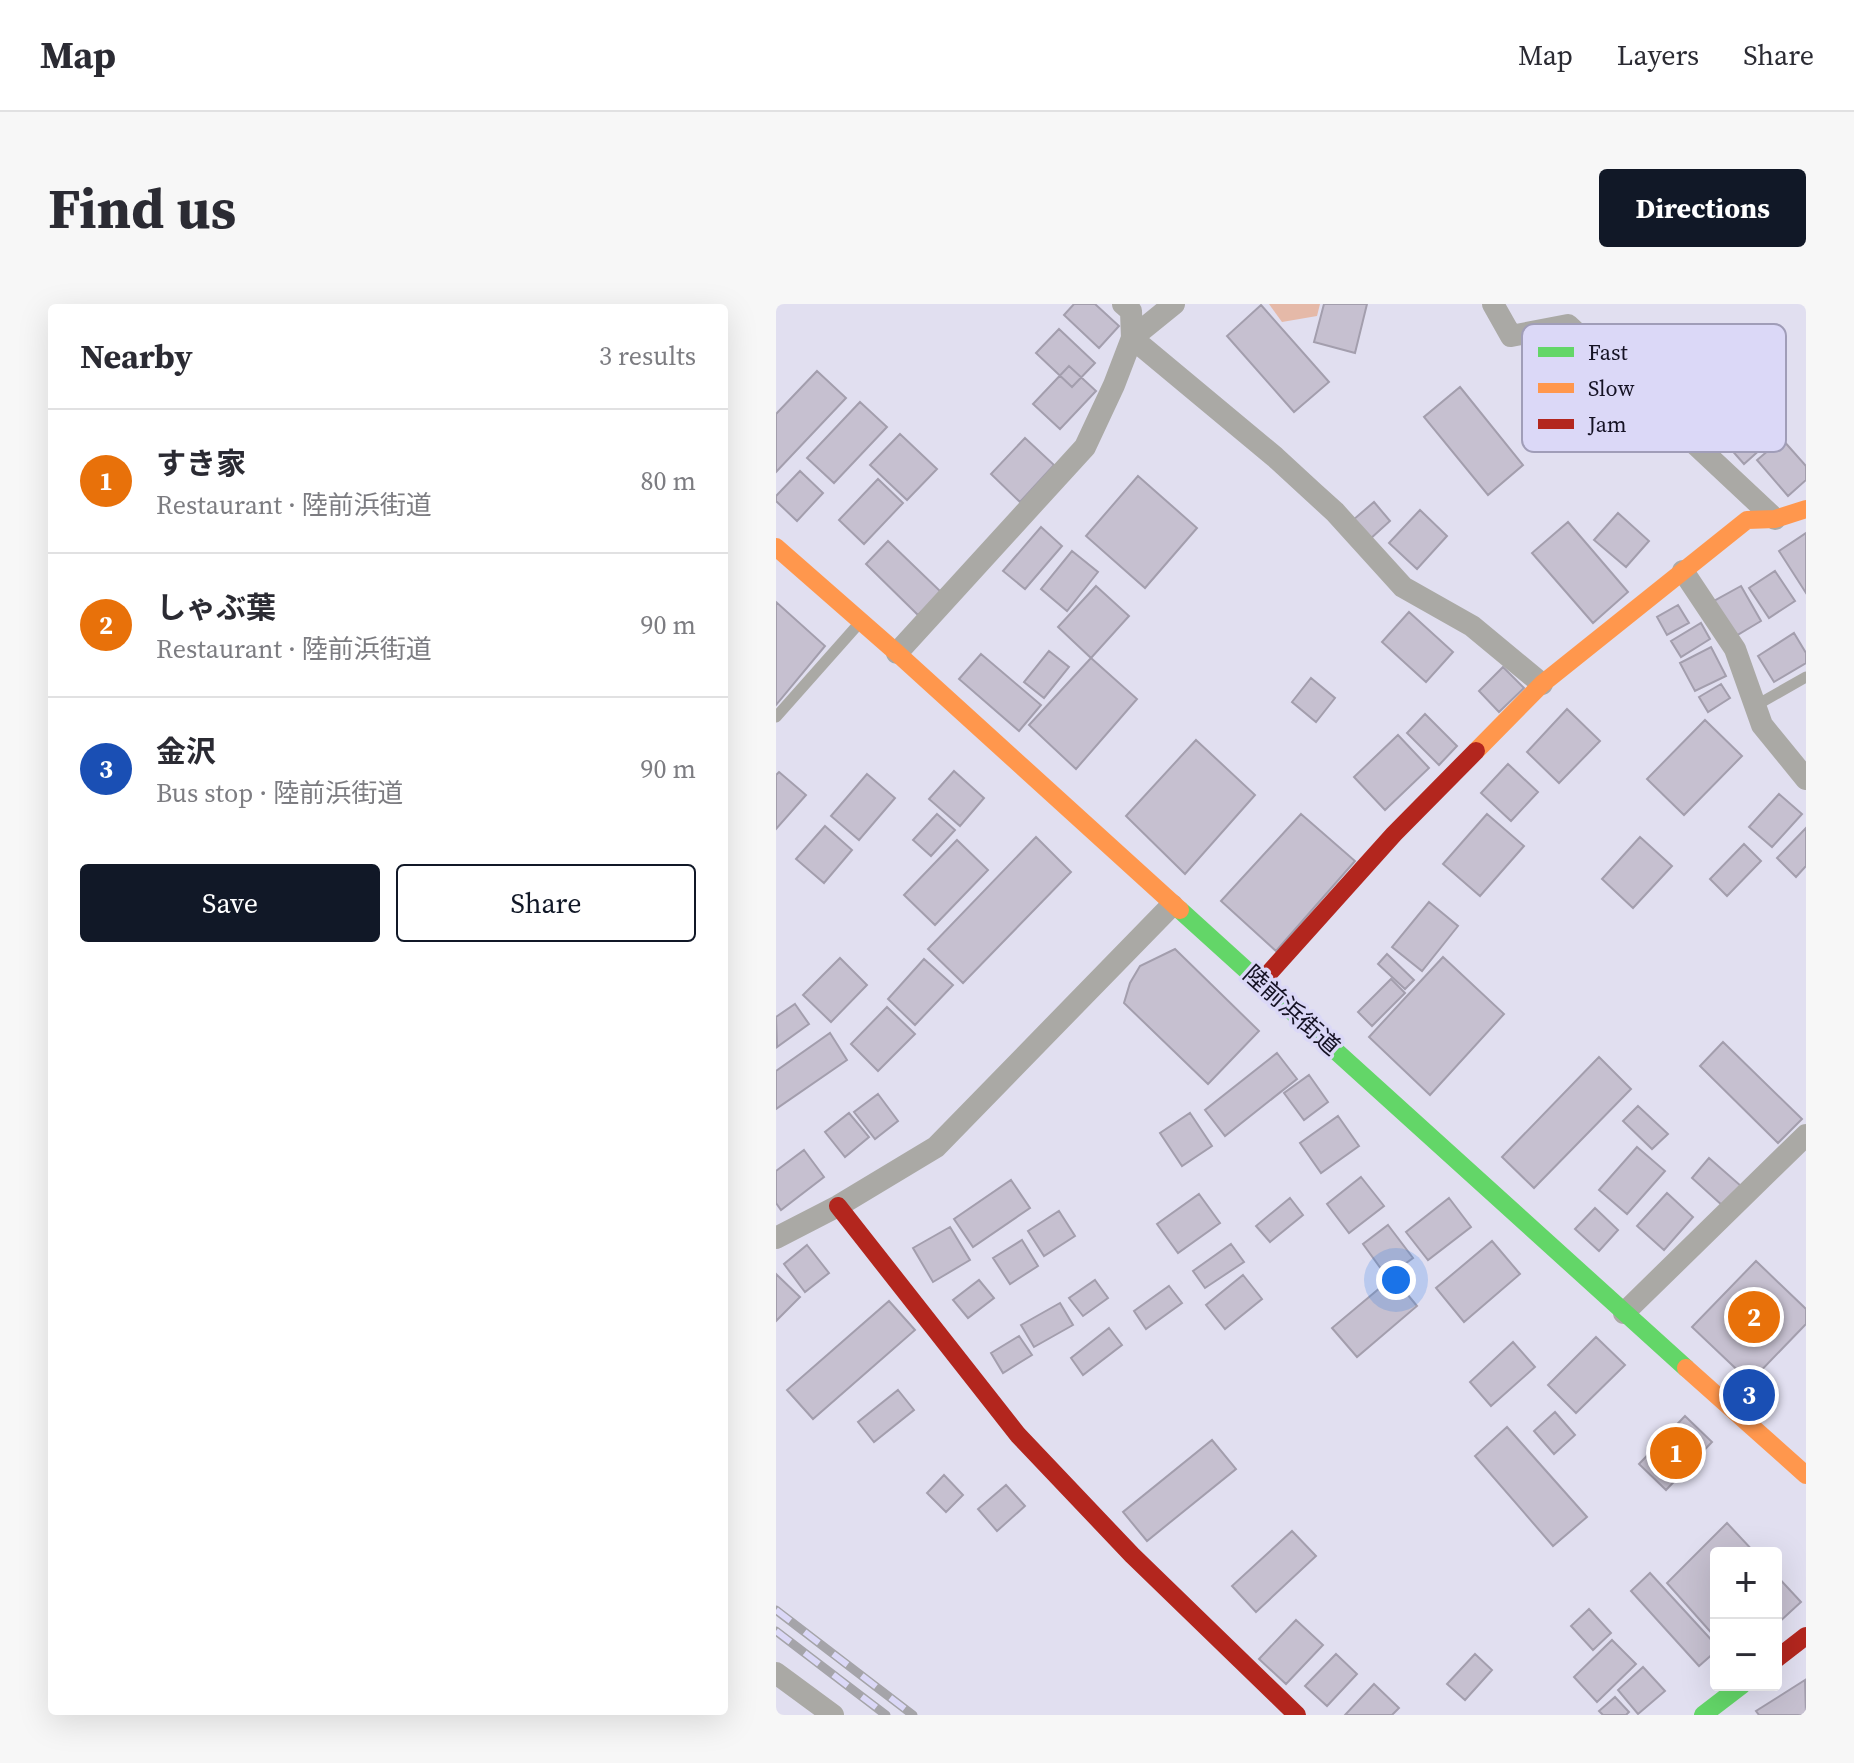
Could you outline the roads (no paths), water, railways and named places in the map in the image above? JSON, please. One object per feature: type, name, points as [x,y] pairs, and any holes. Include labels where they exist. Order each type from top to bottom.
[{"type":"main road","points":[[1261,982],[1394,834],[1542,684],[1747,520],[1775,519],[1806,509]]},
{"type":"main road","name":"陸前浜街道","points":[[777,549],[897,653],[1172,905],[1806,1475]]},
{"type":"main road","points":[[838,1206],[1018,1435],[1132,1555],[1297,1715]]},
{"type":"main road","points":[[1782,1654],[1806,1636]]},
{"type":"main road","points":[[1703,1715],[1734,1691]]},
{"type":"street","points":[[897,653],[1085,447],[1132,338],[1131,311],[1123,304]]},
{"type":"street","points":[[1132,338],[1174,304]]},
{"type":"street","points":[[1493,304],[1511,336],[1522,334]]},
{"type":"street","points":[[1132,338],[1324,502],[1403,587],[1472,626],[1542,684]]},
{"type":"street","points":[[1704,452],[1775,519]]},
{"type":"street","points":[[1683,571],[1735,649],[1762,725],[1806,779]]},
{"type":"street","points":[[776,1238],[838,1206],[936,1147],[1172,905]]},
{"type":"street","points":[[1624,1313],[1806,1135]]},
{"type":"street","points":[[776,1673],[833,1715]]},
{"type":"lane","points":[[776,717],[861,622]]},
{"type":"lane","points":[[1755,706],[1806,677]]},
{"type":"railway","points":[[776,1610],[913,1715]]},
{"type":"railway","points":[[776,1631],[886,1715]]},
{"type":"place","name":"しゃぶ葉","points":[[1754,1317]]},
{"type":"place","name":"金沢","points":[[1749,1395]]},
{"type":"place","name":"すき家","points":[[1676,1453]]}]
